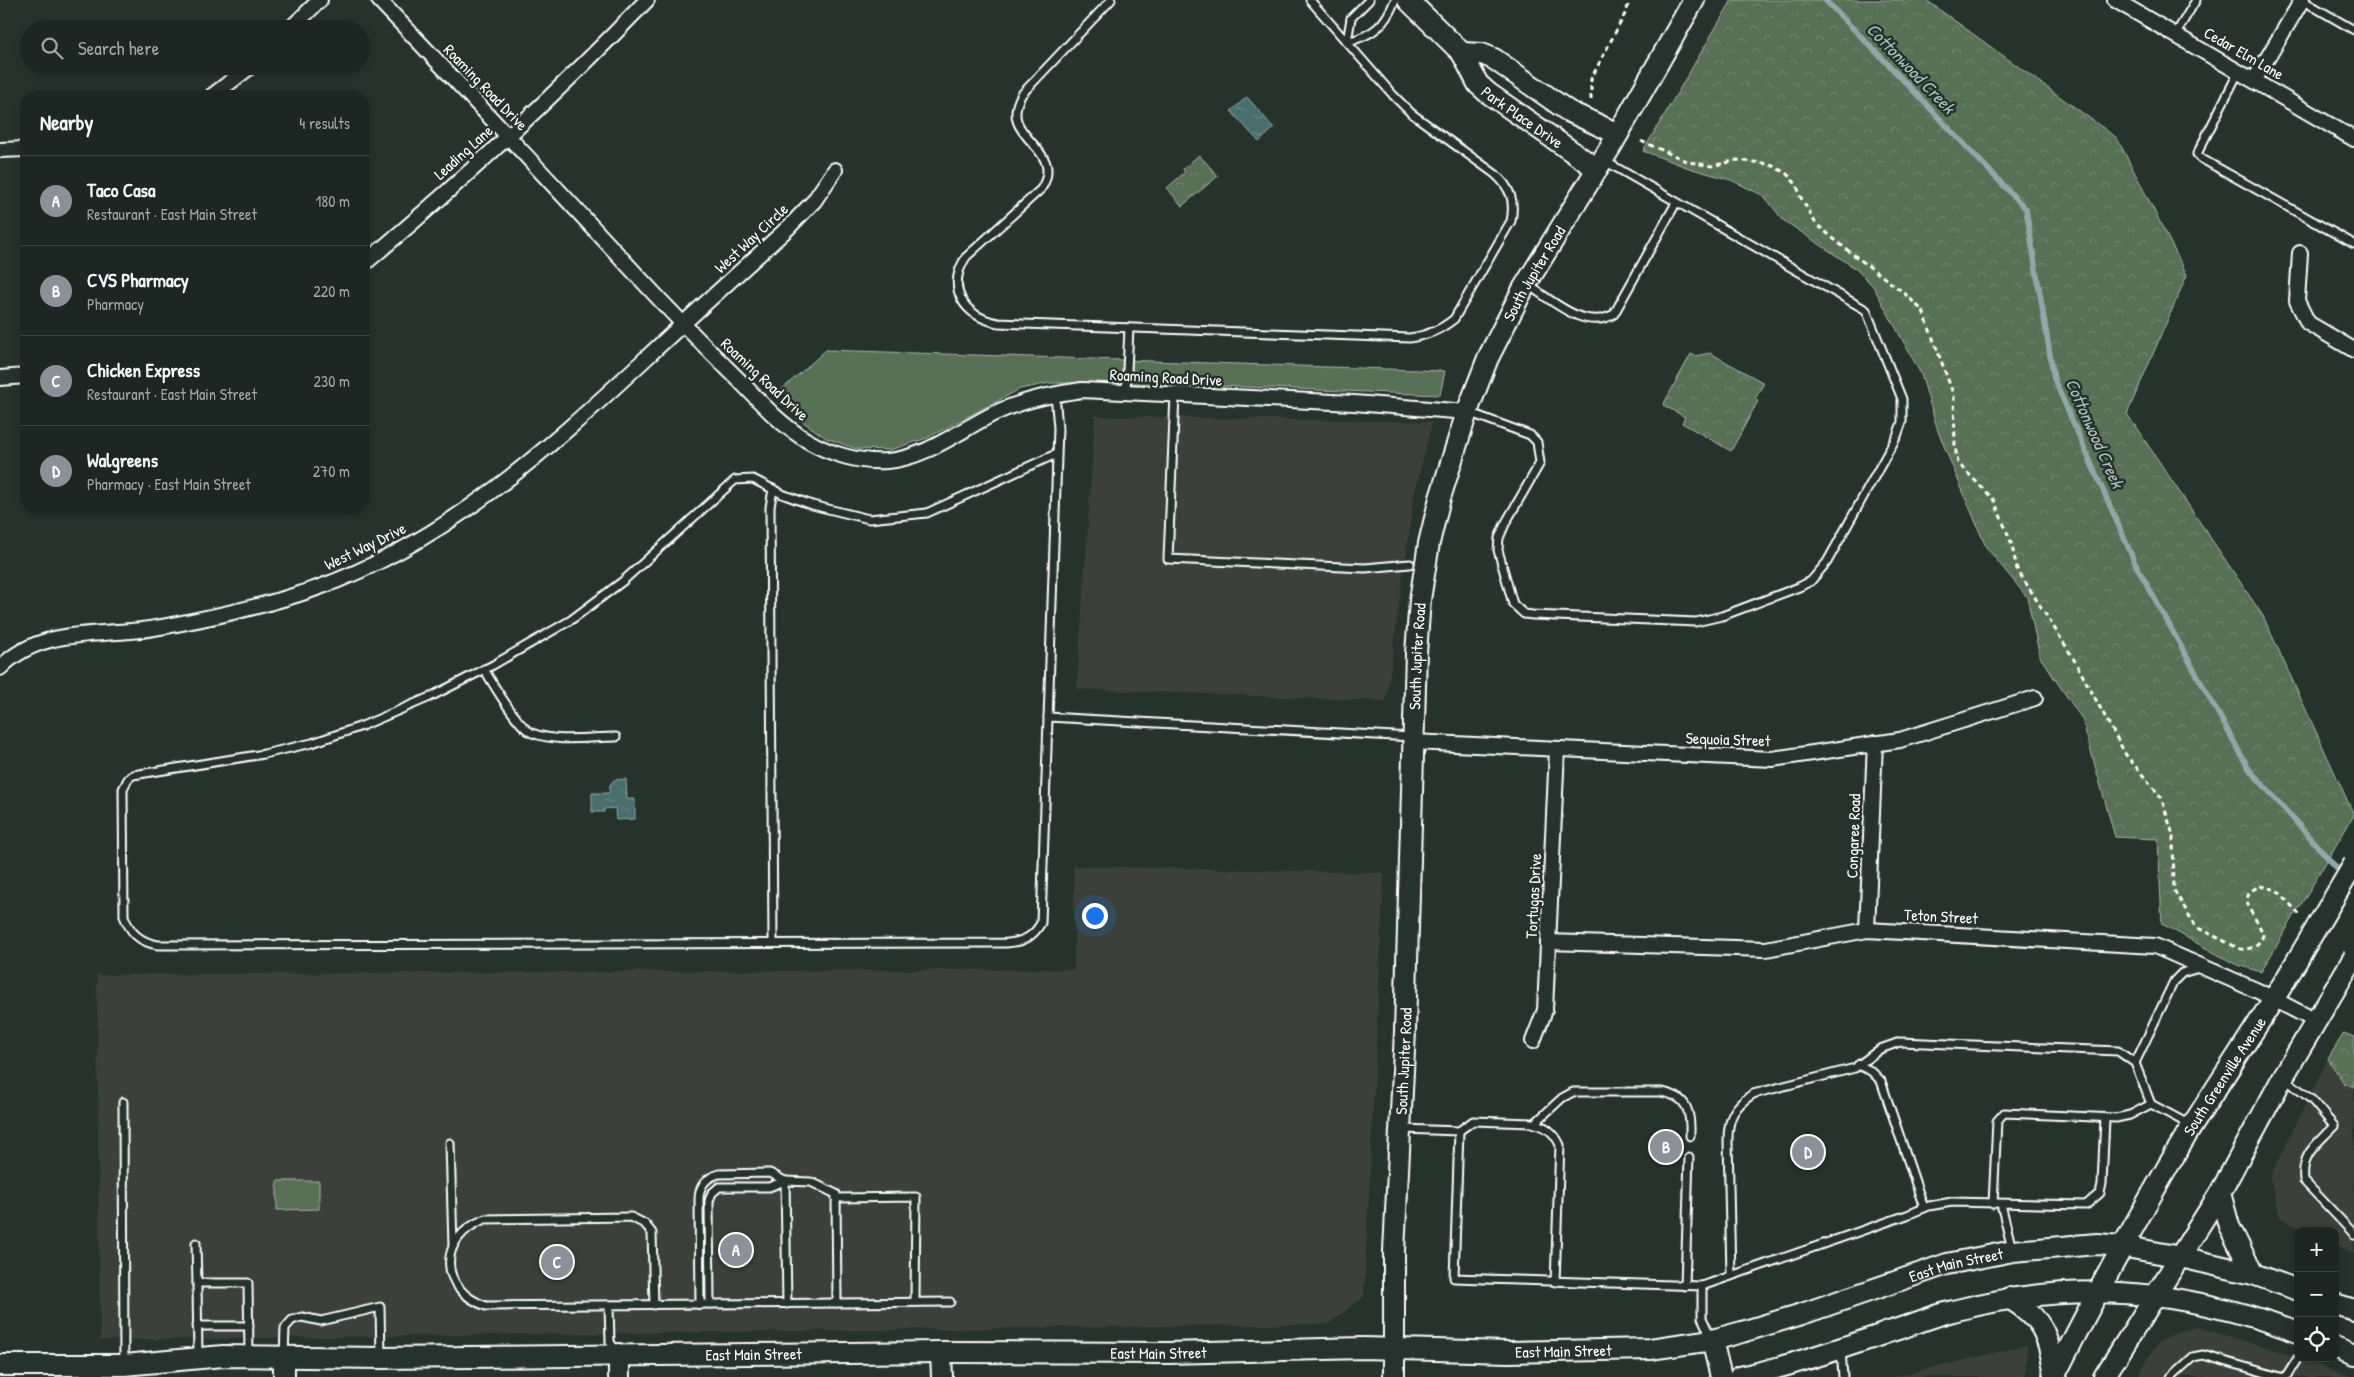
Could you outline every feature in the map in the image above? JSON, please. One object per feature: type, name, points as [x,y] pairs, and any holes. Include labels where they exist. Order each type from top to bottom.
[{"type":"main road","name":"Park Place Drive","points":[[1408,0],[1462,53],[1478,84],[1488,93],[1600,164]]},
{"type":"main road","name":"South Jupiter Road","points":[[1394,1377],[1394,1251],[1405,1031],[1416,653],[1429,543],[1440,498],[1467,412],[1488,358],[1526,285],[1618,134],[1694,0]]},
{"type":"main road","name":"Park Place Drive","points":[[1462,53],[1482,54],[1494,59],[1568,111],[1618,134]]},
{"type":"main road","name":"South Greenville Avenue","points":[[2055,1376],[2121,1246],[2192,1126],[2275,1000],[2354,864]]},
{"type":"main road","points":[[2104,1377],[2157,1296],[2220,1193],[2284,1077],[2354,957]]},
{"type":"main road","points":[[2220,1193],[2229,1226],[2253,1274]]},
{"type":"main road","name":"East Main Street","points":[[0,1365],[124,1364],[198,1358],[250,1357],[284,1367],[381,1358],[619,1354],[941,1352],[1048,1354],[1363,1348],[1394,1350],[1650,1349],[1712,1340],[1802,1314],[1946,1264],[2013,1251],[2072,1246],[2121,1246],[2180,1257],[2253,1274],[2294,1289]]},
{"type":"main road","points":[[1740,1377],[1841,1348],[1952,1311],[2009,1298],[2050,1293],[2098,1291],[2157,1296],[2222,1308],[2294,1331]]},
{"type":"main road","points":[[2009,1298],[2024,1307],[2040,1322],[2049,1343],[2055,1376]]},
{"type":"main road","points":[[2339,1305],[2354,1310]]},
{"type":"main road","points":[[1712,1340],[1721,1377]]},
{"type":"main road","points":[[2339,1349],[2354,1355]]},
{"type":"main road","points":[[941,1352],[942,1377]]},
{"type":"main road","points":[[619,1354],[619,1377]]},
{"type":"street","points":[[299,20],[320,0]]},
{"type":"street","name":"Roaming Road Drive","points":[[378,0],[508,135],[682,324],[781,422],[809,442],[843,456],[887,461],[912,455],[938,444],[994,413],[1018,403],[1082,390],[1354,403],[1467,412]]},
{"type":"street","name":"Leading Lane","points":[[370,259],[508,135],[647,0]]},
{"type":"street","name":"Cedar Elm Lane","points":[[2115,0],[2254,79],[2354,139]]},
{"type":"street","points":[[2254,79],[2302,0]]},
{"type":"street","points":[[220,90],[239,75]]},
{"type":"street","points":[[0,150],[20,149]]},
{"type":"street","name":"West Way Circle","points":[[682,324],[795,221],[814,201],[835,170]]},
{"type":"street","points":[[2300,253],[2297,301],[2308,323],[2354,350]]},
{"type":"street","name":"West Way Drive","points":[[0,668],[12,656],[37,643],[67,635],[134,631],[225,614],[317,588],[372,564],[454,517],[501,484],[570,429],[682,324]]},
{"type":"street","points":[[0,378],[20,376]]},
{"type":"street","name":"Sequoia Street","points":[[1413,739],[1557,750],[1772,759],[1900,740],[2035,698]]},
{"type":"street","name":"Congaree Road","points":[[1867,930],[1875,743]]},
{"type":"street","name":"Tortugas Drive","points":[[1533,1041],[1545,1010],[1557,750]]},
{"type":"street","name":"Teton Street","points":[[1548,942],[1766,949],[1867,930],[2155,946],[2275,1000],[2316,1021]]},
{"type":"lane","points":[[1111,0],[1022,94],[1018,101],[1016,119],[1024,135],[1044,155],[1048,172],[1046,182],[1042,189],[966,257],[959,267],[956,279],[957,291],[962,302],[979,318],[988,321],[1410,338],[1426,336],[1441,329],[1454,319],[1511,221],[1514,208],[1512,194],[1505,183],[1495,174],[1411,113],[1310,0]]},
{"type":"lane","points":[[1347,42],[1352,18],[1369,0]]},
{"type":"lane","points":[[1347,42],[1368,36],[1389,15],[1395,0]]},
{"type":"lane","points":[[2175,34],[2196,0]]},
{"type":"lane","points":[[2302,0],[2354,30]]},
{"type":"lane","points":[[2239,71],[2197,154],[2202,160],[2354,244]]},
{"type":"lane","points":[[1467,412],[1530,435],[1537,442],[1540,463],[1505,524],[1498,550],[1513,604],[1524,614],[1696,622],[1722,616],[1811,581],[1827,562],[1897,436],[1902,422],[1902,399],[1866,310],[1676,203],[1600,164]]},
{"type":"lane","points":[[1526,285],[1579,317],[1594,321],[1606,319],[1614,314],[1676,203]]},
{"type":"lane","points":[[1126,392],[1129,328]]},
{"type":"lane","points":[[1056,394],[1058,428],[1041,923],[1036,932],[1027,939],[1018,943],[158,945],[146,943],[128,927],[124,916],[123,789],[128,779],[139,774],[264,754],[312,742],[362,726],[430,697],[570,620],[623,581],[734,480],[753,479],[812,505],[869,519],[927,513],[1056,454]]},
{"type":"lane","points":[[1175,395],[1168,559],[1365,568],[1410,564]]},
{"type":"lane","points":[[773,489],[770,507],[774,943]]},
{"type":"lane","points":[[484,669],[506,705],[530,732],[551,737],[616,737]]},
{"type":"lane","points":[[1048,717],[1413,739]]},
{"type":"lane","points":[[2134,1063],[2174,981],[2182,974],[2193,969],[2204,968]]},
{"type":"lane","points":[[1731,1276],[1728,1126],[1733,1112],[1741,1101],[1753,1094],[1858,1065],[1880,1049],[1900,1042],[2118,1051],[2134,1063],[2151,1104],[2192,1126]]},
{"type":"lane","points":[[1858,1065],[1871,1071],[1881,1081],[1924,1208]]},
{"type":"lane","points":[[2284,1077],[2312,1100],[2334,1126],[2309,1152],[2304,1160],[2304,1181],[2354,1234]]},
{"type":"lane","points":[[1534,1124],[1562,1098],[1573,1092],[1661,1092],[1673,1094],[1685,1104],[1691,1114],[1690,1136]]},
{"type":"lane","points":[[123,1102],[124,1364]]},
{"type":"lane","points":[[1993,1204],[1997,1121],[2004,1114],[2105,1118],[2130,1115],[2151,1104]]},
{"type":"lane","points":[[1459,1131],[1454,1278],[1702,1286],[1924,1208],[1952,1202],[2086,1205],[2094,1200],[2100,1192],[2102,1184],[2105,1118]]},
{"type":"lane","points":[[1399,1128],[1459,1131],[1473,1121],[1534,1124],[1549,1130],[1560,1145],[1555,1282]]},
{"type":"lane","points":[[450,1143],[453,1246]]},
{"type":"lane","points":[[1685,1286],[1689,1158]]},
{"type":"lane","points":[[700,1304],[699,1200],[701,1186],[712,1176],[719,1174],[770,1173],[786,1181]]},
{"type":"lane","points":[[786,1181],[786,1304]]},
{"type":"lane","points":[[710,1304],[709,1201],[712,1192],[719,1187],[769,1187],[786,1181],[811,1182],[836,1194],[837,1303]]},
{"type":"lane","points":[[836,1198],[916,1197],[915,1302]]},
{"type":"lane","points":[[2001,1204],[2013,1251]]},
{"type":"lane","points":[[654,1305],[652,1233],[645,1224],[631,1217],[485,1219],[470,1224],[459,1234],[453,1246],[449,1263],[452,1278],[460,1291],[478,1304],[486,1306],[609,1306],[950,1302]]},
{"type":"lane","points":[[196,1243],[198,1358]]},
{"type":"lane","points":[[197,1284],[248,1283],[250,1357]]},
{"type":"lane","points":[[1702,1286],[1702,1318],[1712,1340]]},
{"type":"lane","points":[[609,1306],[610,1342],[619,1354]]},
{"type":"lane","points":[[284,1367],[285,1328],[292,1320],[302,1317],[321,1321],[380,1307],[381,1358]]},
{"type":"lane","points":[[198,1326],[249,1326]]},
{"type":"lane","points":[[1841,1348],[1843,1377]]},
{"type":"lane","points":[[2171,1377],[2193,1357],[2203,1355],[2280,1377]]},
{"type":"lane","points":[[2286,1377],[2295,1362]]},
{"type":"path","points":[[1591,101],[1589,92],[1591,79],[1627,10],[1629,0]]},
{"type":"path","points":[[1641,141],[1690,162],[1712,166],[1737,160],[1769,164],[1786,173],[1796,186],[1816,224],[1897,287],[1923,311],[1954,396],[1955,447],[1958,463],[1994,500],[2011,542],[2018,569],[2072,656],[2126,755],[2161,797],[2173,835],[2174,890],[2196,927],[2240,950],[2247,950],[2255,946],[2263,936],[2262,931],[2250,912],[2247,901],[2251,891],[2260,886],[2276,890],[2303,918]]},
{"type":"shaded area","points":[[1095,416],[1432,422],[1414,496],[1386,701],[1077,689]]},
{"type":"shaded area","points":[[1074,866],[1384,873],[1364,1297],[1328,1324],[100,1340],[97,975],[1074,969]]},
{"type":"shaded area","points":[[2328,1059],[2344,1083],[2354,1087],[2354,1253],[2339,1246],[2339,1227],[2299,1227],[2280,1218],[2270,1177]]},
{"type":"shaded area","points":[[2197,1327],[2285,1353],[2294,1356],[2294,1362],[2310,1362],[2351,1377],[2137,1377],[2157,1344],[2176,1332]]},
{"type":"shaded area","points":[[2027,1345],[2025,1377],[1893,1377]]},
{"type":"green space","points":[[1732,0],[1926,0],[2117,138],[2187,275],[2127,414],[2263,616],[2354,815],[2261,972],[2235,964],[2162,924],[2158,839],[2115,837],[2082,719],[2040,657],[2027,597],[1986,547],[1939,434],[1921,374],[1873,286],[1855,268],[1783,220],[1764,196],[1731,180],[1689,168],[1643,151]]},
{"type":"green space","points":[[1199,155],[1218,176],[1182,206],[1167,188],[1185,172],[1183,169]]},
{"type":"green space","points":[[826,350],[1445,371],[1440,395],[1174,384],[1050,383],[1020,389],[927,438],[890,450],[857,449],[826,438],[799,419],[778,393]]},
{"type":"green space","points":[[1710,353],[1764,383],[1755,399],[1758,401],[1731,451],[1682,423],[1685,417],[1663,405],[1691,354],[1695,356]]},
{"type":"green space","points":[[2344,1033],[2354,1037],[2354,1087],[2344,1083],[2328,1059]]},
{"type":"green space","points":[[277,1181],[319,1181],[319,1209],[277,1210]]},
{"type":"water","points":[[1247,97],[1274,128],[1259,142],[1231,111]]},
{"type":"water","points":[[626,779],[627,799],[635,799],[635,819],[616,820],[615,808],[604,809],[604,812],[592,812],[592,793],[609,793],[610,785],[614,780]]},
{"type":"waterway","name":"Cottonwood Creek","points":[[1825,0],[2026,209],[2054,379],[2136,565],[2249,769],[2343,875]]},
{"type":"place","name":"CVS Pharmacy","points":[[1666,1147]]},
{"type":"place","name":"Walgreens","points":[[1808,1152]]},
{"type":"place","name":"Taco Casa","points":[[736,1250]]},
{"type":"place","name":"Chicken Express","points":[[557,1262]]}]
